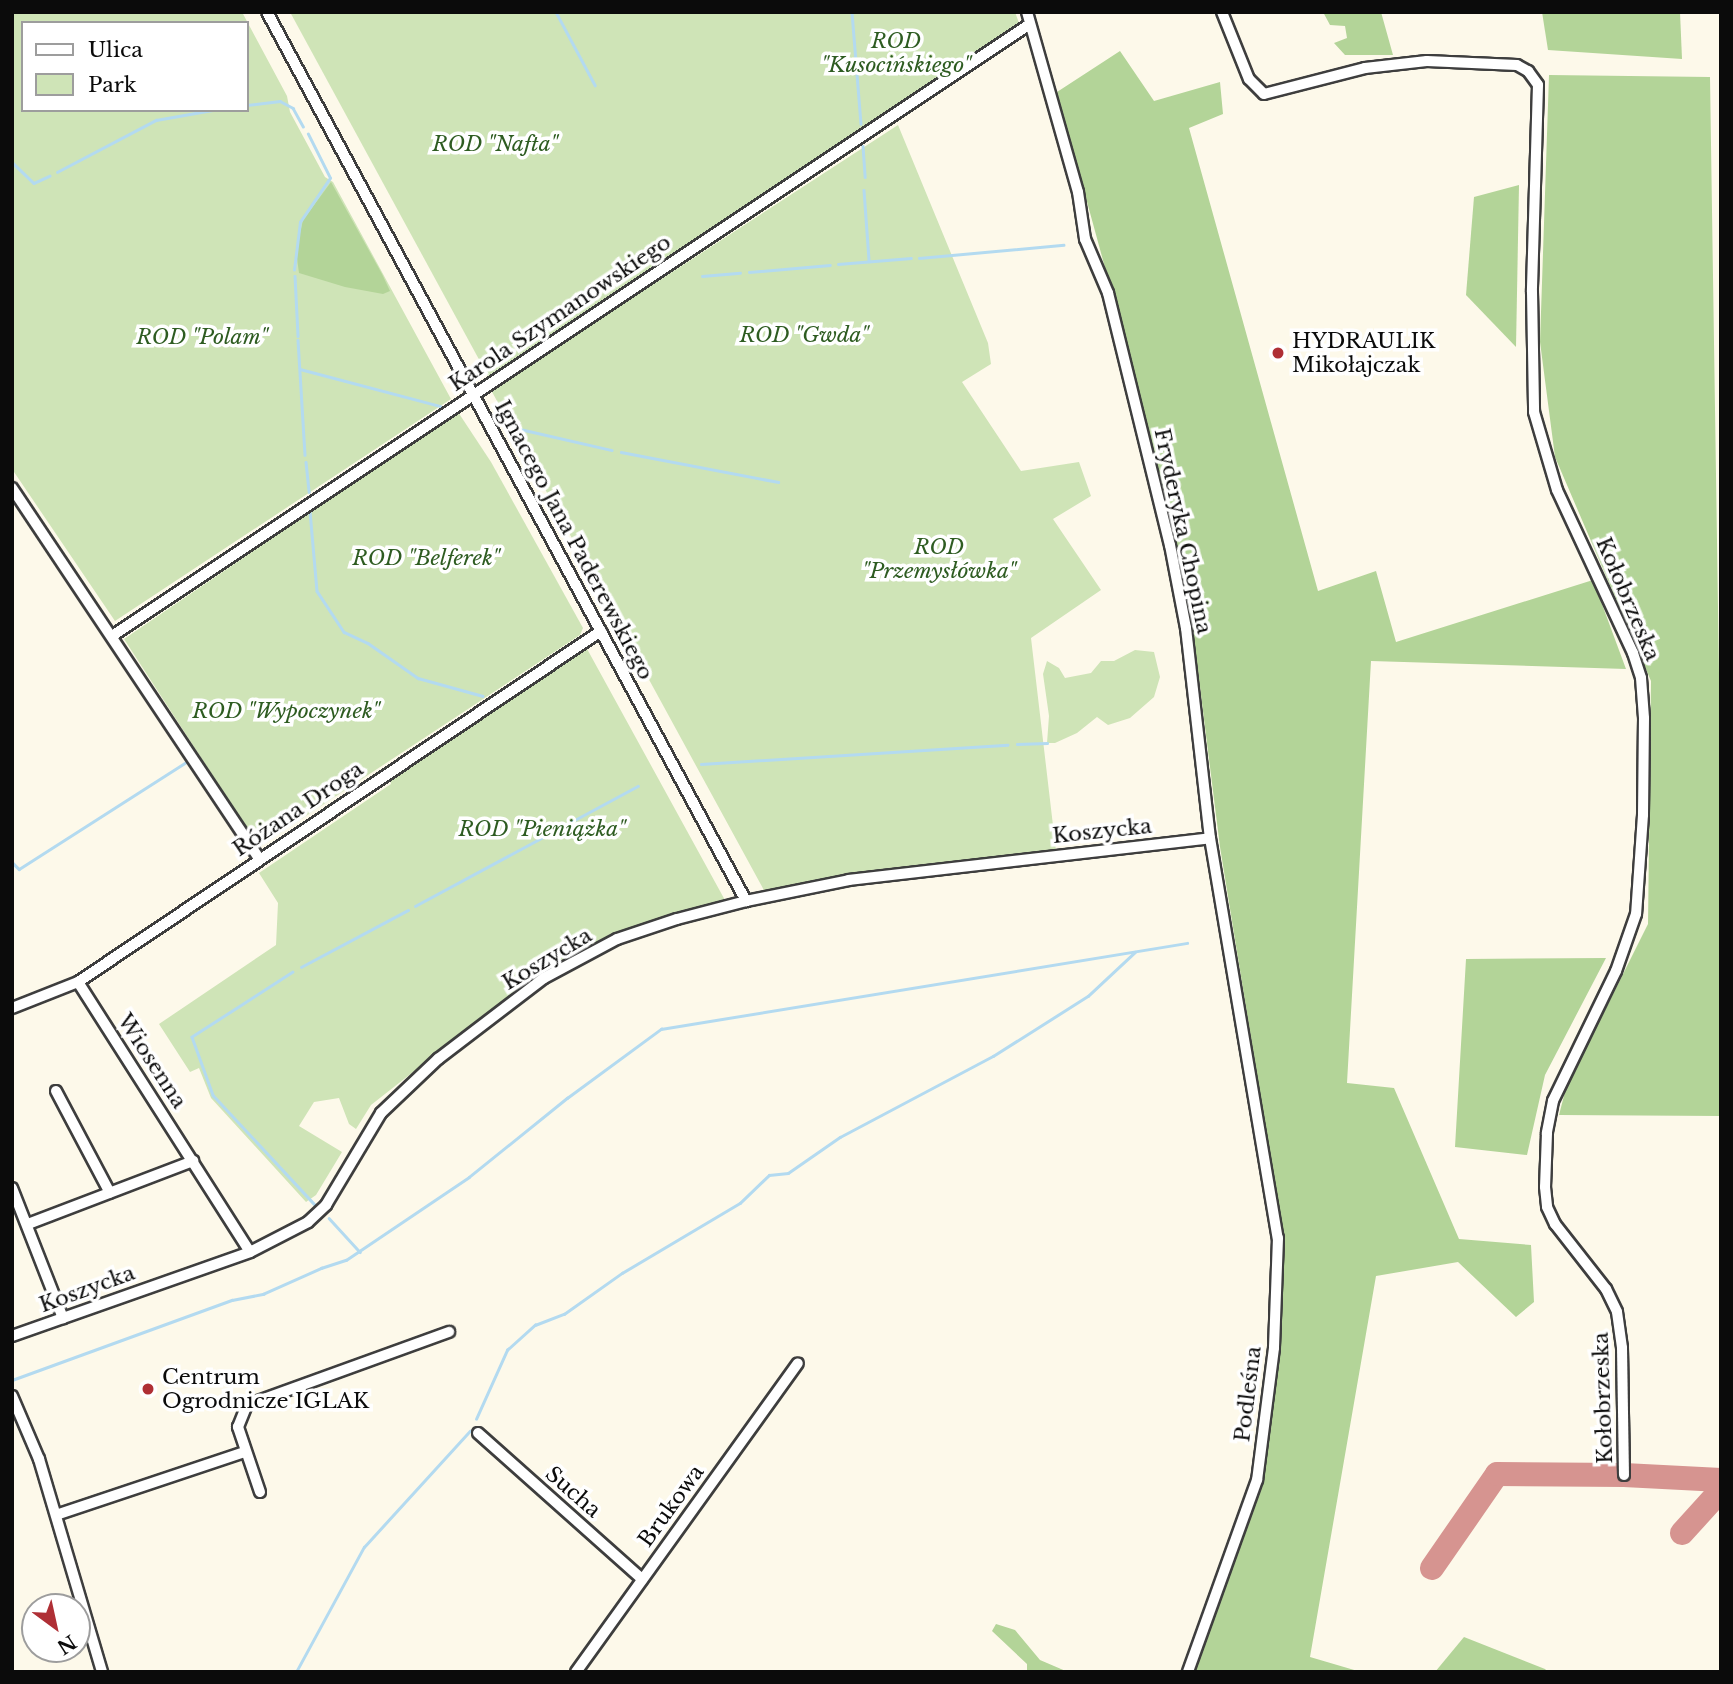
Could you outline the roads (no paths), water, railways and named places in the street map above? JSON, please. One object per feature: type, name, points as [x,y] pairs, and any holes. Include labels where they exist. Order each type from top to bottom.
[{"type":"street","name":"Ignacego Jana Paderewskiego","points":[[267,12],[747,901]]},
{"type":"street","name":"Fryderyka Chopina","points":[[1027,12],[1078,192],[1085,239],[1108,293],[1170,545],[1186,628],[1210,838],[1259,1111]]},
{"type":"street","name":"Kołobrzeska","points":[[1222,12],[1248,79],[1265,94],[1365,68],[1427,61],[1517,65],[1528,71],[1538,85],[1532,292],[1534,412],[1557,490],[1633,653],[1641,678],[1644,718],[1643,815],[1636,914],[1616,971],[1553,1101],[1546,1133],[1547,1208],[1555,1224],[1606,1289],[1617,1312],[1622,1348],[1624,1475]]},
{"type":"street","name":"Karola Szymanowskiego","points":[[112,636],[1030,24]]},
{"type":"street","points":[[12,488],[259,858]]},
{"type":"street","name":"Różana Droga","points":[[12,1009],[78,982],[601,631]]},
{"type":"street","name":"Koszycka","points":[[12,1336],[250,1252],[317,1216],[381,1113],[438,1059],[544,978],[617,939],[677,919],[747,901],[849,880],[916,870],[1210,838]]},
{"type":"street","name":"Wiosenna","points":[[78,982],[250,1252]]},
{"type":"street","points":[[56,1091],[110,1193]]},
{"type":"street","name":"Podleśna","points":[[1188,1672],[1257,1480],[1274,1348],[1278,1238],[1259,1111]]},
{"type":"street","points":[[28,1224],[193,1161]]},
{"type":"street","points":[[12,1188],[63,1318]]},
{"type":"street","points":[[260,1492],[244,1452],[238,1427],[247,1405],[449,1332]]},
{"type":"street","name":"Brukowa","points":[[576,1672],[798,1363]]},
{"type":"street","points":[[12,1396],[35,1447],[102,1672]]},
{"type":"street","name":"Sucha","points":[[478,1433],[642,1578]]},
{"type":"street","points":[[56,1515],[244,1452]]},
{"type":"waterway","points":[[556,12],[595,85]]},
{"type":"waterway","points":[[852,12],[861,124]]},
{"type":"waterway","points":[[248,105],[280,101],[293,108],[303,126]]},
{"type":"waterway","points":[[57,172],[156,120],[201,112]]},
{"type":"waterway","points":[[294,270],[300,222],[330,178],[308,134]]},
{"type":"waterway","points":[[863,146],[865,177]]},
{"type":"waterway","points":[[12,162],[34,183],[49,176]]},
{"type":"waterway","points":[[864,190],[869,260]]},
{"type":"waterway","points":[[919,258],[1063,245]]},
{"type":"waterway","points":[[838,264],[911,258]]},
{"type":"waterway","points":[[749,272],[830,265]]},
{"type":"waterway","points":[[702,276],[740,273]]},
{"type":"waterway","points":[[295,276],[298,336]]},
{"type":"waterway","points":[[298,340],[305,455]]},
{"type":"waterway","points":[[300,369],[440,406]]},
{"type":"waterway","points":[[520,429],[612,450]]},
{"type":"waterway","points":[[621,452],[778,482]]},
{"type":"waterway","points":[[306,462],[309,492]]},
{"type":"waterway","points":[[310,511],[317,591],[344,632],[368,643],[418,678],[483,696]]},
{"type":"waterway","points":[[1017,744],[1047,743]]},
{"type":"waterway","points":[[701,764],[1007,745]]},
{"type":"waterway","points":[[12,862],[19,869],[186,762]]},
{"type":"waterway","points":[[415,906],[638,786]]},
{"type":"waterway","points":[[301,967],[408,910]]},
{"type":"waterway","points":[[12,1380],[232,1300],[263,1294],[346,1260],[469,1177],[567,1098],[661,1029],[1187,943]]},
{"type":"waterway","points":[[476,1419],[507,1350],[535,1325],[564,1314],[622,1273],[740,1203],[769,1175],[788,1173],[840,1137],[993,1056],[1088,996],[1135,952]]},
{"type":"waterway","points":[[293,972],[192,1037],[213,1095],[317,1207]]},
{"type":"waterway","points":[[329,1218],[360,1252]]},
{"type":"waterway","points":[[296,1672],[364,1547],[470,1431]]},
{"type":"place","name":"HYDRAULIK Mikołajczak","points":[[1278,353]]},
{"type":"place","name":"Centrum Ogrodnicze IGLAK","points":[[148,1389]]},
{"type":"park label","name":"ROD \"Kusocińskiego\"","points":[[896,53]]},
{"type":"park label","name":"ROD \"Nafta\"","points":[[495,144]]},
{"type":"park label","name":"ROD \"Gwda\"","points":[[804,335]]},
{"type":"park label","name":"ROD \"Polam\"","points":[[202,337]]},
{"type":"park label","name":"ROD \"Belferek\"","points":[[426,558]]},
{"type":"park label","name":"ROD \"Przemysłówka\"","points":[[939,559]]},
{"type":"park label","name":"ROD \"Wypoczynek\"","points":[[286,711]]},
{"type":"park label","name":"ROD \"Pieniążka\"","points":[[542,829]]}]
